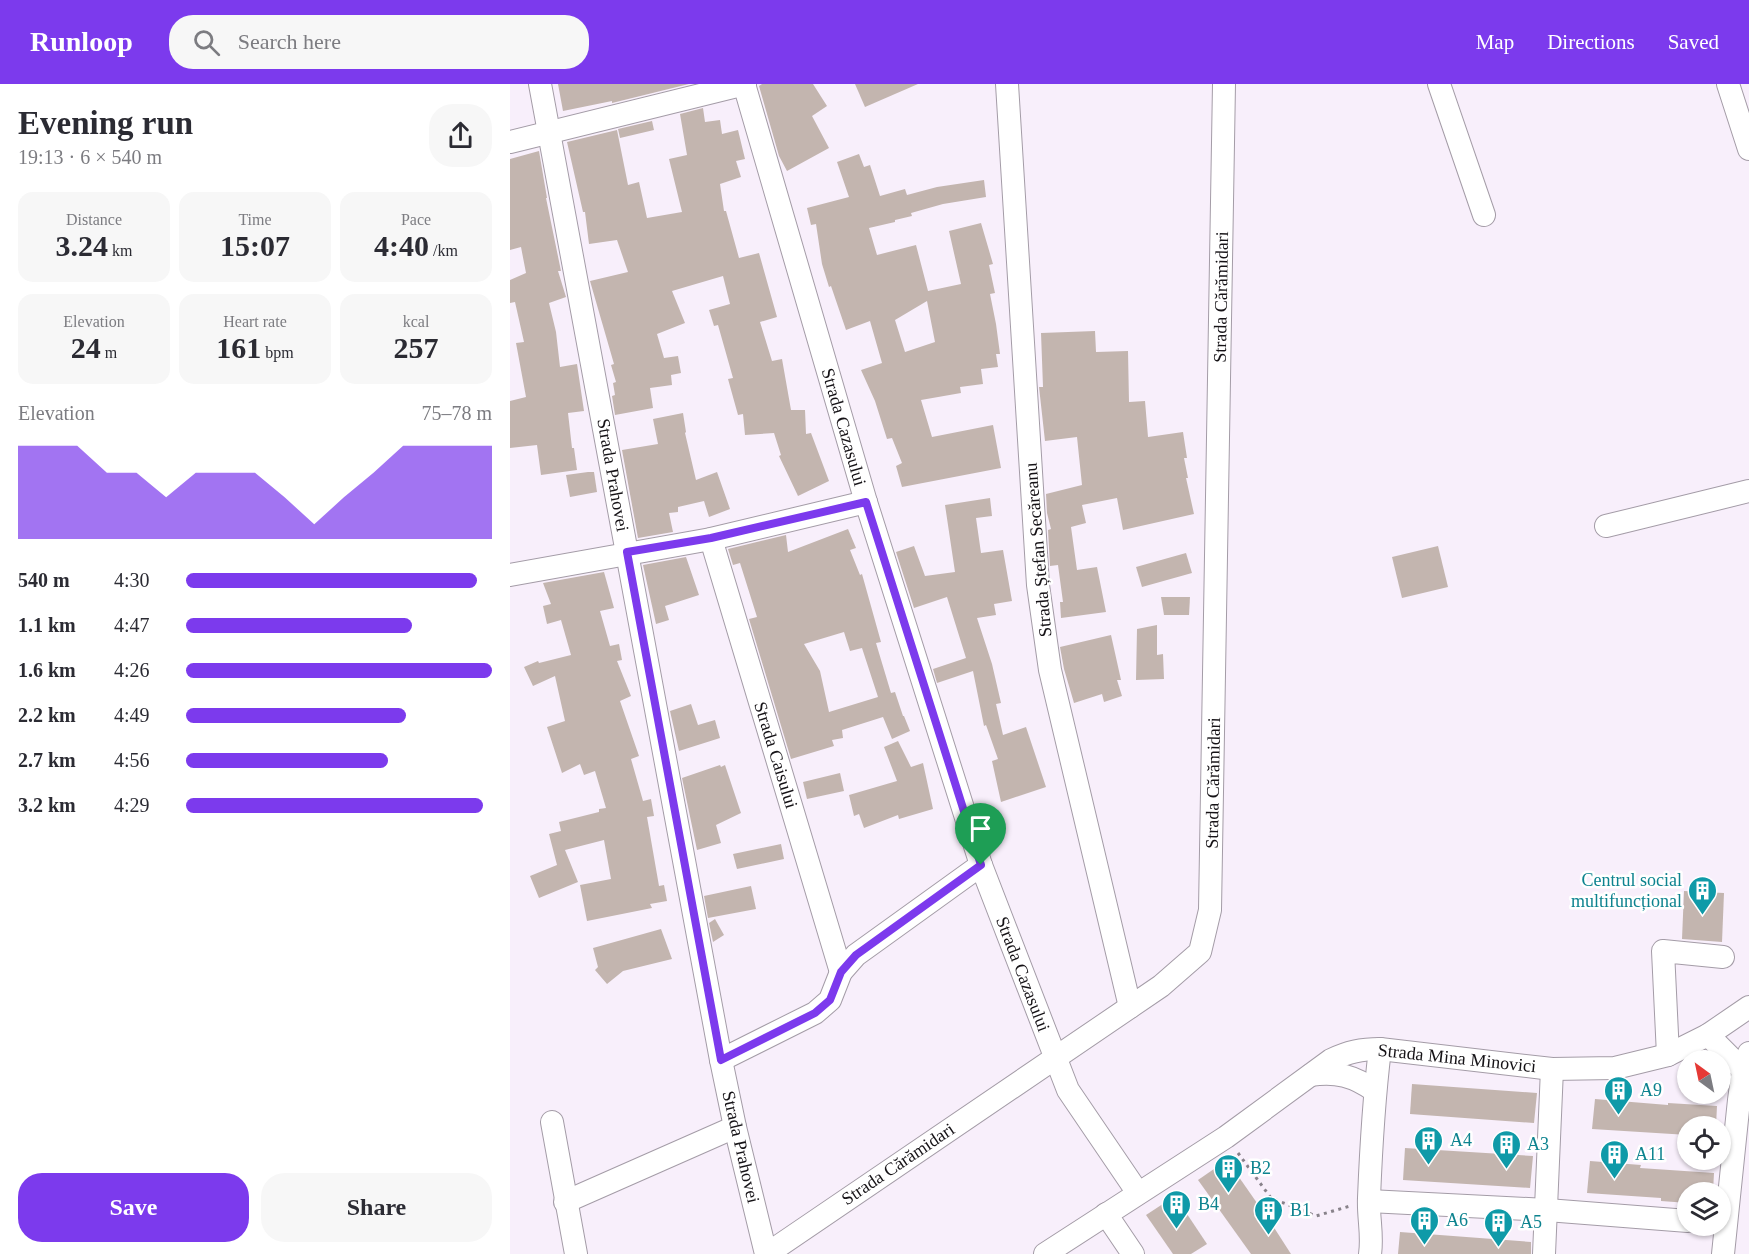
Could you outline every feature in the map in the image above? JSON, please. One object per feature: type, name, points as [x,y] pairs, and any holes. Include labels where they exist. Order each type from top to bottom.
[{"type":"street","name":"Strada Prahovei","points":[[540,84],[721,1060],[735,1127],[767,1254]]},
{"type":"street","points":[[510,142],[744,84]]},
{"type":"street","name":"Strada Cazasului","points":[[744,84],[866,502],[981,865],[1068,1090],[1138,1193]]},
{"type":"street","name":"Strada Ștefan Secăreanu","points":[[1007,84],[1038,585],[1050,670],[1130,1007]]},
{"type":"street","name":"Strada Cărămidari","points":[[767,1254],[1161,986],[1200,952],[1210,910],[1224,84]]},
{"type":"street","points":[[1439,84],[1484,215]]},
{"type":"street","points":[[1728,84],[1749,148]]},
{"type":"street","points":[[1606,526],[1749,491]]},
{"type":"street","points":[[510,574],[711,538],[866,502]]},
{"type":"street","name":"Strada Caisului","points":[[711,538],[841,972]]},
{"type":"street","points":[[721,1060],[815,1013],[830,1000],[841,972],[856,955],[981,865]]},
{"type":"street","points":[[1668,1055],[1662,951],[1723,957]]},
{"type":"street","name":"Strada Mina Minovici","points":[[1045,1254],[1226,1137],[1331,1059],[1346,1053],[1380,1048],[1552,1069],[1614,1068],[1668,1055],[1708,1035],[1749,1008]]},
{"type":"street","points":[[1708,1035],[1746,1061],[1729,1182]]},
{"type":"street","points":[[1370,1254],[1369,1202],[1375,1091],[1380,1048]]},
{"type":"street","points":[[1544,1254],[1552,1069]]},
{"type":"street","points":[[1311,1075],[1328,1072],[1345,1075],[1361,1081],[1375,1091]]},
{"type":"street","points":[[552,1122],[576,1254]]},
{"type":"street","points":[[565,1202],[735,1127]]},
{"type":"street","points":[[1369,1202],[1546,1210],[1677,1220]]},
{"type":"street","points":[[1106,1214],[1133,1254]]},
{"type":"street","points":[[1723,1236],[1723,1254]]},
{"type":"path","points":[[1226,1137],[1271,1198],[1316,1216],[1369,1202]]},
{"type":"building","points":[[558,84],[689,84],[612,103],[612,101],[563,111]]},
{"type":"building","points":[[762,84],[813,84],[827,106],[812,116],[829,148],[787,171],[779,156],[759,86]]},
{"type":"building","points":[[855,84],[918,84],[865,107]]},
{"type":"building","points":[[703,108],[705,122],[720,120],[722,134],[738,130],[745,159],[736,161],[741,177],[720,184],[724,211],[726,211],[739,258],[759,253],[777,317],[760,322],[772,361],[782,359],[791,410],[805,410],[806,434],[811,433],[829,481],[798,496],[779,456],[781,455],[774,433],[745,435],[743,414],[738,415],[728,379],[733,378],[718,325],[714,326],[709,310],[730,304],[723,276],[672,291],[685,323],[657,334],[664,358],[678,356],[681,373],[671,375],[672,385],[650,388],[653,408],[615,415],[612,396],[615,395],[613,383],[616,382],[611,365],[614,364],[590,281],[628,272],[617,240],[589,244],[585,212],[583,212],[567,142],[617,130],[628,185],[639,182],[647,218],[682,212],[669,159],[687,155],[680,114]]},
{"type":"building","points":[[652,121],[654,130],[620,138],[618,129]]},
{"type":"building","points":[[539,151],[561,271],[558,271],[566,297],[549,303],[556,332],[560,367],[577,364],[584,411],[568,413],[577,470],[541,475],[537,445],[510,448],[510,401],[526,397],[516,343],[524,342],[515,302],[510,303],[510,280],[526,273],[521,247],[510,250],[510,159]]},
{"type":"building","points":[[859,154],[864,167],[870,165],[880,196],[905,189],[907,195],[937,187],[984,180],[986,197],[943,204],[911,213],[912,216],[895,220],[895,222],[869,228],[877,255],[916,245],[928,291],[961,284],[949,231],[981,223],[993,264],[989,265],[995,293],[990,294],[1000,354],[996,354],[998,367],[981,369],[983,384],[960,387],[961,393],[921,400],[932,437],[993,425],[1001,468],[902,487],[896,466],[902,463],[892,438],[887,439],[875,401],[861,370],[882,363],[870,321],[846,330],[822,264],[816,224],[811,225],[807,208],[849,197],[837,162]],"holes":[[[927,301],[935,342],[905,352],[895,320]]]},
{"type":"building","points":[[1095,331],[1096,352],[1128,351],[1129,402],[1145,401],[1148,437],[1183,432],[1187,458],[1184,458],[1188,478],[1186,478],[1194,514],[1123,530],[1117,498],[1082,505],[1086,523],[1071,527],[1077,570],[1097,567],[1106,612],[1061,618],[1060,602],[1063,602],[1058,565],[1050,566],[1048,530],[1051,529],[1046,494],[1082,485],[1077,437],[1045,441],[1039,387],[1043,387],[1041,333]]},
{"type":"building","points":[[683,413],[685,433],[696,480],[717,472],[730,509],[709,517],[704,501],[678,507],[678,512],[669,513],[673,532],[638,538],[622,450],[658,444],[653,419]]},
{"type":"building","points":[[594,472],[597,492],[570,497],[566,475]]},
{"type":"building","points":[[990,498],[992,516],[976,518],[981,553],[1003,550],[1012,601],[994,604],[996,615],[977,618],[992,664],[1001,703],[996,704],[1003,735],[1026,727],[1046,787],[1001,802],[992,761],[998,759],[986,725],[984,726],[973,671],[937,683],[933,669],[966,658],[947,597],[914,608],[896,552],[914,546],[925,576],[955,572],[945,505]]},
{"type":"building","points":[[848,529],[856,548],[850,550],[860,575],[862,574],[881,642],[876,643],[891,693],[895,692],[910,731],[892,739],[883,717],[842,730],[843,738],[832,740],[834,746],[791,759],[749,619],[757,617],[740,563],[733,565],[728,549],[786,535],[788,552]],"holes":[[[844,632],[850,651],[862,648],[878,697],[829,712],[820,671],[804,644]]]},
{"type":"building","points":[[1438,546],[1448,587],[1402,598],[1392,557]]},
{"type":"building","points":[[1186,553],[1192,573],[1142,587],[1136,567]]},
{"type":"building","points":[[686,557],[699,595],[665,606],[669,620],[656,624],[643,565]]},
{"type":"building","points":[[604,572],[614,608],[600,611],[610,646],[619,644],[622,660],[617,661],[631,696],[620,701],[639,756],[631,759],[643,801],[651,799],[654,816],[647,817],[659,886],[664,885],[667,901],[650,904],[652,908],[587,921],[580,885],[611,879],[604,840],[565,850],[578,882],[539,898],[530,876],[557,865],[549,834],[561,831],[559,822],[599,812],[599,809],[606,808],[595,771],[584,775],[580,764],[562,773],[547,727],[565,721],[555,676],[533,686],[524,667],[538,661],[539,663],[571,655],[561,620],[547,624],[543,606],[551,604],[543,583]]},
{"type":"building","points":[[1161,597],[1190,597],[1189,615],[1164,615]]},
{"type":"building","points":[[1157,625],[1157,655],[1163,654],[1164,679],[1136,680],[1137,629]]},
{"type":"building","points":[[1111,635],[1121,680],[1117,680],[1122,696],[1104,702],[1102,694],[1074,703],[1060,647]]},
{"type":"building","points":[[691,704],[698,725],[715,720],[720,738],[679,751],[670,711]]},
{"type":"building","points":[[898,741],[911,767],[923,763],[933,809],[899,819],[898,815],[864,828],[859,814],[854,816],[849,795],[897,781],[884,747]]},
{"type":"building","points":[[720,765],[721,767],[725,765],[741,813],[716,825],[721,843],[697,850],[682,778]]},
{"type":"building","points":[[840,773],[844,791],[807,799],[803,782]]},
{"type":"building","points":[[781,844],[784,859],[737,869],[733,854]]},
{"type":"building","points":[[751,886],[756,909],[708,918],[704,896]]},
{"type":"building","name":"Centrul social multifuncțional","points":[[1684,891],[1724,893],[1722,942],[1682,939]]},
{"type":"building","points":[[715,919],[724,935],[713,942],[709,923]]},
{"type":"building","points":[[661,929],[672,959],[623,971],[607,984],[595,970],[598,967],[593,948]]},
{"type":"building","points":[[1412,1084],[1537,1093],[1534,1123],[1410,1114]]},
{"type":"building","points":[[1595,1099],[1668,1105],[1668,1103],[1717,1106],[1716,1116],[1677,1116],[1677,1134],[1592,1129]]},
{"type":"building","points":[[1405,1148],[1533,1156],[1530,1188],[1403,1180]]},
{"type":"building","points":[[1227,1160],[1291,1254],[1251,1254],[1198,1180]]},
{"type":"building","points":[[1590,1161],[1641,1165],[1640,1168],[1714,1173],[1714,1182],[1677,1182],[1677,1202],[1661,1201],[1661,1198],[1587,1193]]},
{"type":"building","name":"B4","points":[[1175,1196],[1207,1244],[1191,1254],[1173,1254],[1146,1215]]},
{"type":"building","points":[[1400,1232],[1531,1242],[1531,1254],[1398,1254]]},
{"type":"place","name":"Centrul social multifuncțional","points":[[1703,916]]},
{"type":"place","name":"A9","points":[[1619,1116]]},
{"type":"place","name":"A4","points":[[1429,1166]]},
{"type":"place","name":"A3","points":[[1506,1170]]},
{"type":"place","name":"A11","points":[[1614,1180]]},
{"type":"place","name":"B2","points":[[1229,1194]]},
{"type":"place","name":"B4","points":[[1177,1230]]},
{"type":"place","name":"B1","points":[[1269,1236]]},
{"type":"place","name":"A6","points":[[1425,1246]]},
{"type":"place","name":"A5","points":[[1499,1248]]},
{"type":"route","points":[[866,502],[981,865],[856,955],[841,972],[830,1000],[815,1013],[721,1060],[627,552],[711,538],[866,502]]}]
